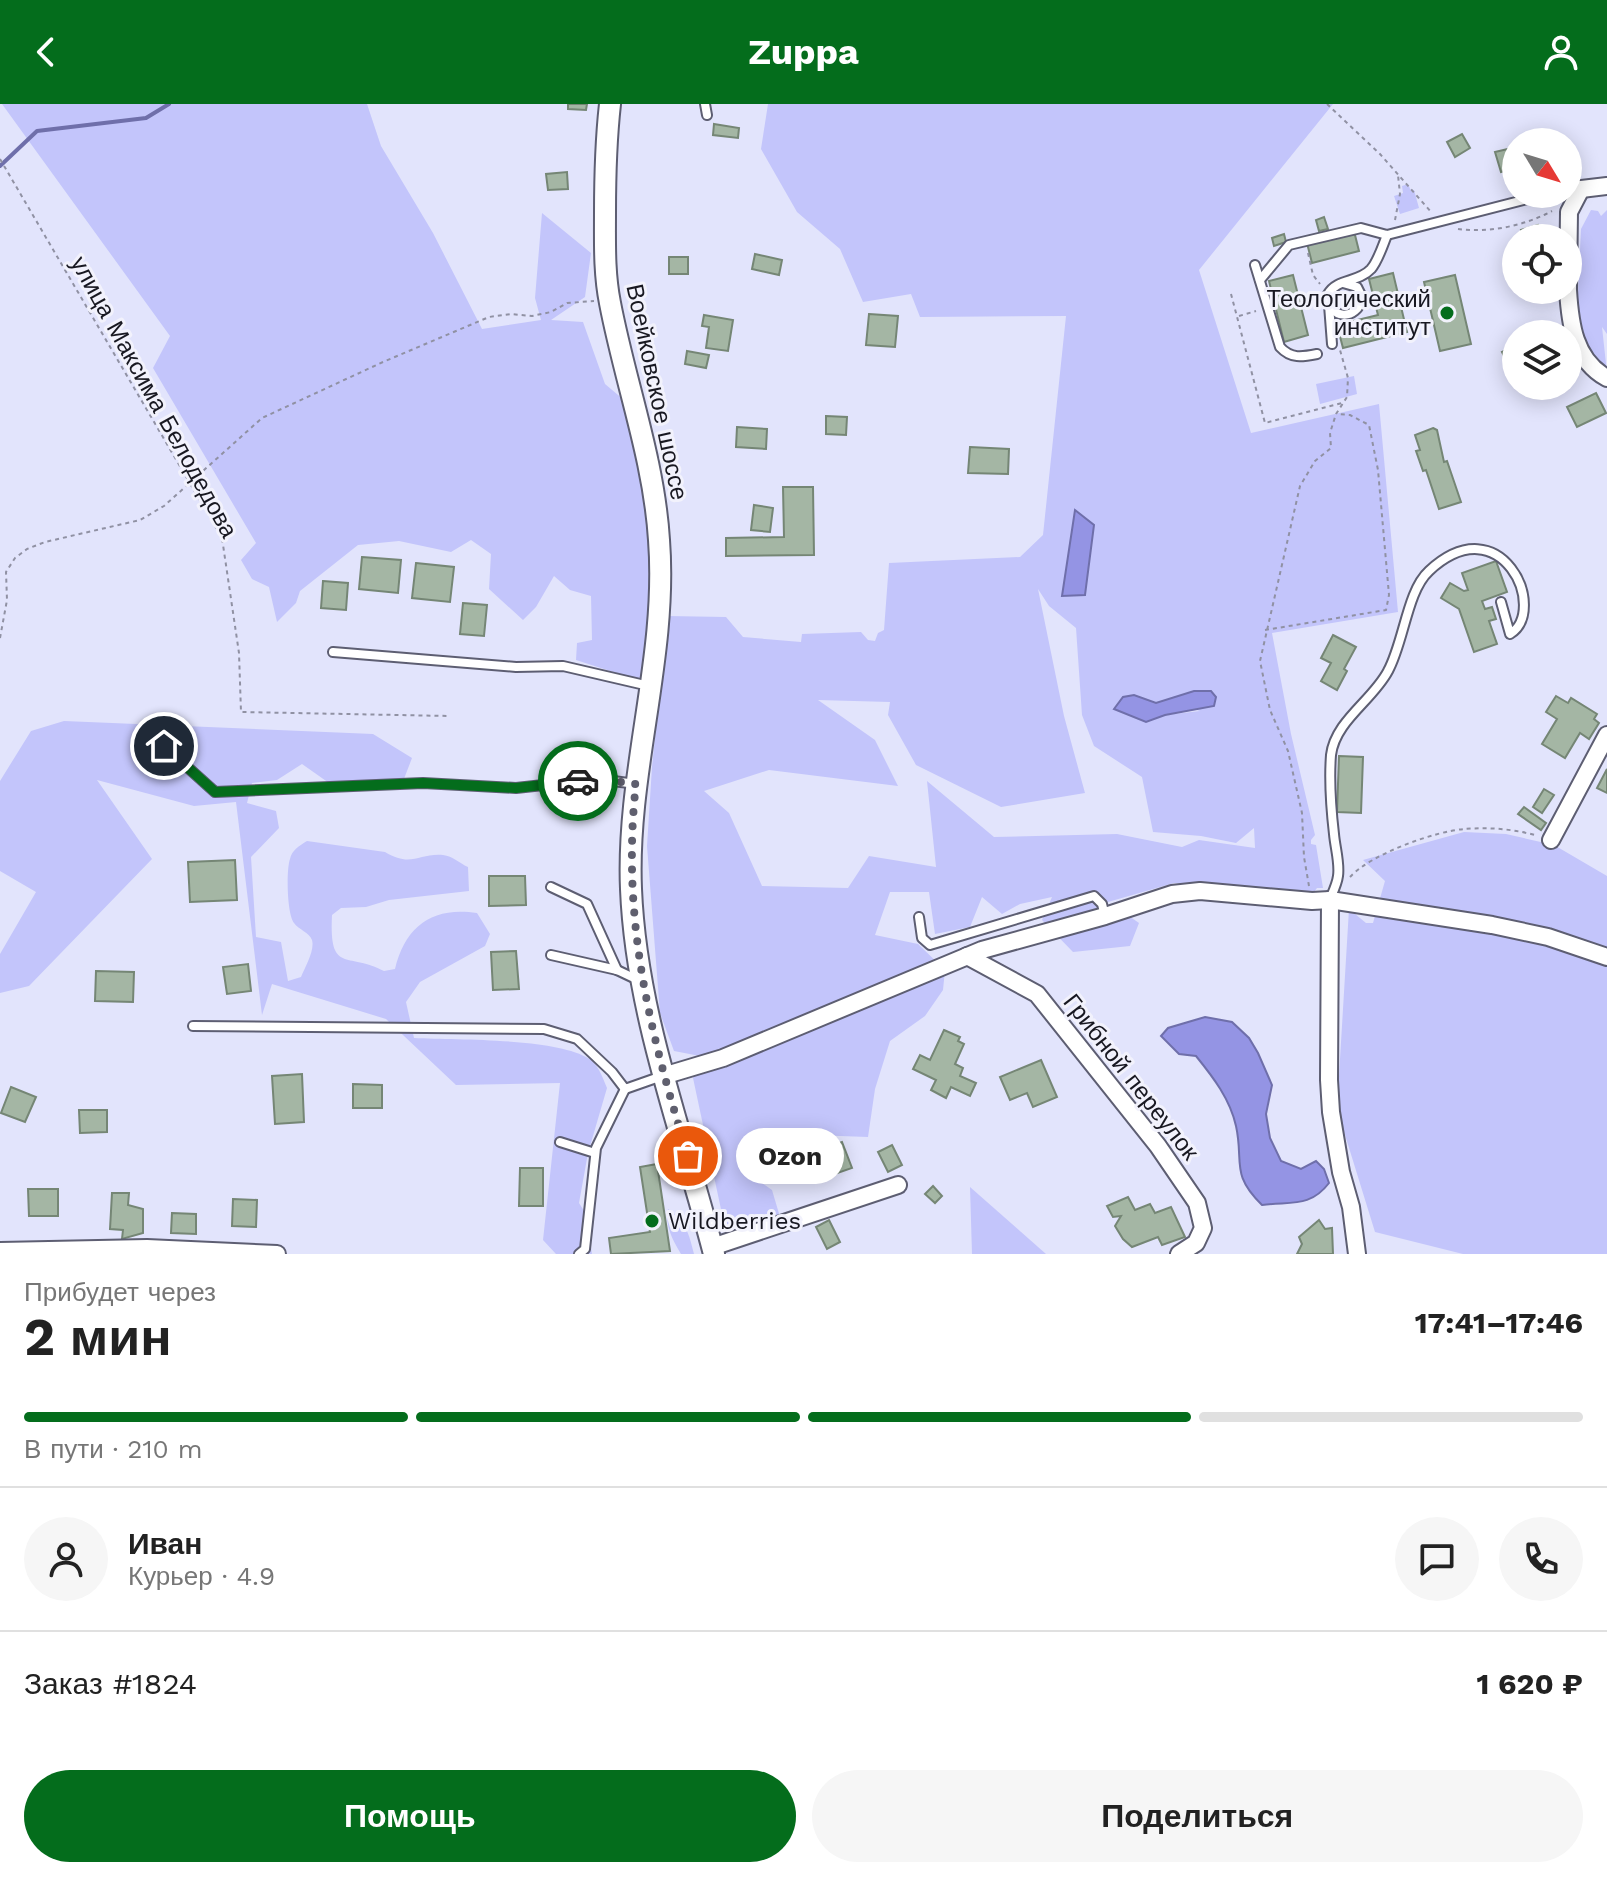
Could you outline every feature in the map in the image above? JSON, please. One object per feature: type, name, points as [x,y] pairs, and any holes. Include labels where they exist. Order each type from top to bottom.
[{"type":"street","name":"Воейковское шоссе","points":[[610,104],[605,172],[605,261],[609,299],[653,484],[660,542],[659,606],[632,821],[631,890],[642,982],[663,1076],[713,1250]]},
{"type":"street","points":[[1582,189],[1607,186]]},
{"type":"street","points":[[1569,304],[1577,346],[1607,378]]},
{"type":"street","points":[[1551,840],[1607,735]]},
{"type":"street","points":[[663,1076],[723,1058],[967,956],[1172,894],[1200,891],[1330,900],[1492,925],[1548,937],[1607,957]]},
{"type":"street","points":[[1330,900],[1331,1112],[1341,1172],[1351,1207],[1357,1254]]},
{"type":"street","name":"Грибной переулок","points":[[967,956],[1037,994],[1158,1146],[1197,1203],[1203,1228],[1196,1243],[1179,1254]]},
{"type":"street","points":[[713,1250],[898,1185]]},
{"type":"street","points":[[0,1251],[147,1248],[277,1254]]},
{"type":"lane","points":[[705,104],[707,115]]},
{"type":"lane","points":[[1260,280],[1289,245],[1305,240],[1361,228],[1387,235],[1502,205]]},
{"type":"lane","points":[[1332,344],[1328,294],[1332,286],[1358,278],[1371,269],[1387,235]]},
{"type":"lane","points":[[1255,265],[1280,347],[1296,358],[1317,354]]},
{"type":"lane","points":[[1329,305],[1336,313],[1343,315],[1356,311],[1361,304],[1361,292],[1357,287],[1343,283]]},
{"type":"lane","points":[[1330,900],[1338,876],[1331,811],[1330,775],[1334,742],[1343,726],[1382,682],[1396,657],[1413,593],[1425,574],[1459,550],[1489,550],[1513,570],[1522,589],[1525,607],[1523,621],[1510,634],[1501,602]]},
{"type":"lane","points":[[333,652],[516,667],[563,666],[649,686]]},
{"type":"lane","points":[[164,746],[215,792],[423,783],[516,788],[598,779],[636,784]]},
{"type":"lane","points":[[551,887],[587,904],[617,970]]},
{"type":"lane","points":[[919,917],[922,938],[930,945],[1094,896],[1102,904],[1105,916]]},
{"type":"lane","points":[[551,955],[617,970],[642,982]]},
{"type":"lane","points":[[193,1026],[544,1029],[577,1039],[625,1089]]},
{"type":"lane","points":[[579,1254],[585,1249],[595,1153],[625,1089],[663,1076]]},
{"type":"lane","points":[[560,1142],[595,1153]]},
{"type":"path","points":[[1327,104],[1398,175],[1400,194],[1397,216],[1387,235]]},
{"type":"path","name":"улица Максима Белодедова","points":[[0,159],[222,538],[239,653],[241,712],[449,716]]},
{"type":"path","points":[[1390,165],[1437,224],[1460,229],[1492,229],[1541,217],[1554,210]]},
{"type":"path","points":[[1305,240],[1313,275],[1328,294]]},
{"type":"path","points":[[1231,294],[1265,423],[1343,403]]},
{"type":"path","points":[[0,638],[7,600],[6,572],[15,558],[45,542],[140,520],[164,506],[262,418],[489,317],[511,314],[532,316],[551,312],[567,303],[609,299]]},
{"type":"path","points":[[1238,316],[1268,308]]},
{"type":"path","points":[[1312,901],[1304,857],[1302,813],[1288,751],[1270,710],[1260,661],[1300,486],[1315,461],[1331,448],[1330,433],[1336,414],[1347,397],[1348,378],[1341,352],[1332,344]]},
{"type":"path","points":[[1330,401],[1332,406]]},
{"type":"path","points":[[1265,630],[1386,610],[1389,595],[1378,470],[1369,425],[1350,415],[1336,414]]},
{"type":"path","points":[[1348,880],[1357,869],[1388,850],[1461,829],[1491,828],[1551,840]]},
{"type":"shaded area","points":[[2,104],[367,104],[381,146],[433,233],[482,329],[541,320],[535,298],[542,213],[591,253],[585,297],[551,320],[583,322],[605,384],[624,400],[644,474],[655,577],[644,671],[638,680],[576,660],[577,643],[592,640],[591,596],[570,590],[554,576],[536,607],[523,620],[489,589],[491,554],[471,540],[451,552],[399,541],[358,545],[300,591],[296,603],[277,622],[269,587],[252,579],[241,560],[256,543],[153,368],[170,336]]},
{"type":"shaded area","points":[[768,104],[1333,104],[1199,270],[1251,433],[1379,404],[1398,612],[1272,633],[1291,734],[1315,835],[1311,844],[1316,845],[1323,888],[1317,888],[1314,892],[1174,883],[1108,902],[1100,910],[1116,907],[1139,923],[1130,946],[1073,952],[1042,920],[1052,897],[1020,904],[1002,914],[982,897],[970,927],[935,934],[929,892],[890,892],[875,935],[918,944],[945,970],[943,990],[925,1016],[890,1041],[875,1089],[868,1137],[812,1135],[774,1156],[738,1151],[739,1167],[772,1190],[780,1217],[725,1228],[693,1078],[705,1057],[674,1051],[660,1013],[647,846],[667,616],[726,617],[743,637],[801,642],[802,634],[861,632],[868,640],[875,641],[878,633],[884,630],[889,563],[1020,557],[1043,535],[1066,316],[920,317],[911,294],[863,302],[840,249],[797,212],[761,149]],"holes":[[[1038,589],[1049,606],[1076,628],[1082,715],[1094,746],[1142,777],[1153,832],[1236,843],[1254,828],[1255,848],[1199,840],[1182,847],[1117,834],[994,837],[927,781],[936,867],[869,856],[848,888],[762,886],[729,813],[704,791],[769,770],[898,786],[875,740],[818,700],[890,702],[888,715],[916,765],[1001,807],[1085,793],[1064,716]],[[1134,695],[1156,703],[1166,701],[1200,711],[1165,715],[1123,697]]]},
{"type":"shaded area","points":[[1408,184],[1411,191],[1414,190],[1419,208],[1400,214],[1394,196],[1403,193],[1402,186]]},
{"type":"shaded area","points":[[1591,210],[1598,211],[1601,216],[1607,210],[1607,334],[1602,327],[1607,373],[1586,348],[1582,320],[1579,320],[1577,314],[1577,304],[1582,304],[1582,227]]},
{"type":"shaded area","points":[[1354,376],[1357,394],[1320,404],[1316,384]]},
{"type":"shaded area","points":[[1075,510],[1094,525],[1085,595],[1062,596]]},
{"type":"shaded area","points":[[1194,691],[1211,691],[1216,697],[1214,706],[1165,715],[1146,722],[1114,709],[1123,697],[1134,695],[1156,703]]},
{"type":"shaded area","points":[[64,721],[373,734],[412,758],[402,784],[373,788],[329,783],[302,764],[277,780],[252,783],[247,803],[276,811],[279,828],[251,857],[256,937],[281,942],[288,981],[301,977],[313,944],[311,937],[292,918],[288,872],[292,853],[307,841],[385,852],[402,859],[443,855],[468,867],[469,891],[341,908],[332,915],[334,946],[343,958],[384,971],[395,969],[406,941],[423,922],[447,913],[477,913],[490,934],[485,946],[420,982],[406,1002],[414,1038],[550,1046],[586,1057],[594,1063],[607,1088],[588,1153],[579,1203],[586,1214],[592,1254],[556,1254],[543,1240],[560,1083],[456,1085],[386,1019],[272,984],[262,1015],[236,802],[194,806],[97,780],[152,859],[29,986],[0,993],[0,954],[36,892],[0,871],[0,781],[31,731]]},
{"type":"shaded area","points":[[1464,832],[1506,834],[1554,845],[1607,876],[1607,1254],[1463,1254],[1375,1232],[1337,1109],[1349,909],[1366,923],[1373,923],[1385,881],[1363,860]]},
{"type":"shaded area","points":[[1205,1017],[1232,1022],[1249,1038],[1272,1085],[1266,1114],[1270,1138],[1281,1161],[1301,1169],[1316,1161],[1324,1169],[1329,1183],[1315,1196],[1299,1202],[1262,1205],[1246,1185],[1240,1167],[1236,1126],[1215,1080],[1196,1056],[1179,1054],[1161,1036],[1168,1028]]},
{"type":"shaded area","points":[[970,1187],[1046,1254],[972,1254]]},
{"type":"shaded area","points":[[668,1209],[686,1228],[694,1254],[681,1254],[668,1227]]},
{"type":"building","points":[[568,104],[587,104],[586,110],[568,109]]},
{"type":"building","points":[[714,124],[739,128],[738,138],[713,135]]},
{"type":"building","points":[[1462,134],[1470,148],[1455,157],[1447,142]]},
{"type":"building","points":[[1502,150],[1502,172],[1501,172],[1495,152]]},
{"type":"building","points":[[567,172],[568,189],[548,190],[546,174]]},
{"type":"building","points":[[1324,217],[1328,229],[1319,231],[1316,220]]},
{"type":"building","points":[[1354,231],[1359,251],[1312,263],[1307,243]]},
{"type":"building","points":[[1284,234],[1286,242],[1274,246],[1272,238]]},
{"type":"building","points":[[755,254],[782,260],[779,275],[752,269]]},
{"type":"building","points":[[669,257],[688,257],[688,274],[669,274]]},
{"type":"building","points":[[1393,273],[1407,332],[1343,348],[1337,325],[1378,315],[1369,279]]},
{"type":"building","points":[[1293,275],[1308,335],[1284,342],[1269,281]]},
{"type":"building","name":"Теологический институт","points":[[1455,275],[1471,344],[1440,351],[1424,282]]},
{"type":"building","points":[[869,314],[898,316],[895,347],[866,345]]},
{"type":"building","points":[[704,315],[733,320],[728,351],[706,348],[709,327],[702,326]]},
{"type":"building","points":[[687,351],[709,355],[706,368],[685,364]]},
{"type":"building","points":[[1596,393],[1606,413],[1577,427],[1567,407]]},
{"type":"building","points":[[826,416],[847,417],[846,435],[826,434]]},
{"type":"building","points":[[737,427],[767,429],[766,449],[736,447]]},
{"type":"building","points":[[1433,428],[1437,430],[1444,462],[1447,461],[1461,502],[1439,509],[1416,451],[1420,450],[1415,435]]},
{"type":"building","points":[[970,447],[1009,449],[1008,474],[968,473]]},
{"type":"building","points":[[783,487],[813,487],[814,555],[726,556],[726,538],[784,537]]},
{"type":"building","points":[[754,505],[773,508],[770,532],[751,530]]},
{"type":"building","points":[[362,557],[401,560],[398,593],[359,589]]},
{"type":"building","points":[[1496,561],[1507,592],[1482,601],[1485,609],[1492,607],[1496,619],[1489,621],[1497,644],[1474,652],[1459,609],[1441,598],[1450,583],[1468,590],[1462,573]]},
{"type":"building","points":[[416,563],[454,567],[450,602],[412,598]]},
{"type":"building","points":[[323,581],[348,583],[346,610],[321,608]]},
{"type":"building","points":[[463,603],[487,605],[484,636],[460,634]]},
{"type":"building","points":[[1333,635],[1356,647],[1337,690],[1321,681],[1331,663],[1321,658]]},
{"type":"building","points":[[1556,696],[1568,703],[1571,698],[1597,714],[1594,719],[1599,723],[1589,739],[1580,733],[1565,758],[1542,744],[1557,719],[1546,712]]},
{"type":"building","points":[[1339,756],[1363,757],[1361,813],[1337,812]]},
{"type":"building","points":[[1607,769],[1607,793],[1597,788]]},
{"type":"building","points":[[1544,789],[1554,795],[1542,813],[1533,807]]},
{"type":"building","points":[[1524,807],[1546,823],[1541,830],[1518,814]]},
{"type":"building","points":[[235,860],[237,900],[190,902],[188,862]]},
{"type":"building","points":[[489,876],[525,876],[526,905],[489,906]]},
{"type":"building","points":[[516,951],[519,989],[493,990],[491,952]]},
{"type":"building","points":[[248,964],[251,991],[227,994],[223,967]]},
{"type":"building","points":[[96,971],[134,972],[133,1002],[95,1001]]},
{"type":"building","points":[[944,1030],[960,1037],[958,1041],[964,1044],[955,1064],[963,1068],[960,1076],[976,1083],[970,1096],[951,1087],[946,1098],[931,1090],[936,1080],[913,1069],[920,1055],[930,1060]]},
{"type":"building","points":[[1041,1060],[1057,1097],[1033,1107],[1027,1093],[1010,1100],[1000,1077]]},
{"type":"building","points":[[302,1074],[304,1122],[275,1124],[272,1076]]},
{"type":"building","points":[[353,1084],[382,1085],[382,1108],[353,1108]]},
{"type":"building","points":[[11,1087],[36,1097],[25,1122],[1,1113]]},
{"type":"building","points":[[79,1110],[107,1110],[107,1132],[80,1133]]},
{"type":"building","points":[[842,1142],[852,1168],[823,1178],[813,1152]]},
{"type":"building","points":[[892,1145],[902,1165],[888,1172],[878,1152]]},
{"type":"building","points":[[657,1164],[670,1251],[611,1254],[609,1238],[650,1232],[640,1167]]},
{"type":"building","points":[[520,1168],[543,1168],[543,1206],[519,1206]]},
{"type":"building","points":[[933,1186],[942,1196],[935,1203],[925,1194]]},
{"type":"building","points":[[28,1189],[58,1189],[58,1216],[29,1216]]},
{"type":"building","points":[[112,1193],[129,1193],[128,1205],[143,1209],[143,1233],[122,1239],[123,1230],[110,1229]]},
{"type":"building","points":[[1128,1197],[1135,1210],[1150,1204],[1155,1213],[1171,1207],[1185,1237],[1162,1245],[1158,1237],[1132,1247],[1115,1226],[1121,1216],[1113,1217],[1107,1206]]},
{"type":"building","points":[[233,1199],[257,1200],[256,1227],[232,1226]]},
{"type":"building","points":[[172,1213],[196,1214],[196,1234],[171,1233]]},
{"type":"building","points":[[829,1220],[840,1242],[827,1249],[816,1227]]},
{"type":"building","points":[[1319,1220],[1325,1229],[1332,1228],[1333,1254],[1297,1254],[1302,1244],[1299,1237]]},
{"type":"waterway","points":[[0,166],[37,131],[146,118],[169,104]]},
{"type":"way so far","points":[[578,781],[598,779],[636,784],[631,890],[642,982],[663,1076],[688,1156]]},
{"type":"place","name":"Теологический институт","points":[[1447,313]]},
{"type":"place","name":"Ozon","points":[[688,1156]]},
{"type":"place","name":"Wildberries","points":[[652,1221]]},
{"type":"route","points":[[164,746],[215,792],[423,783],[516,788],[578,781]]}]
